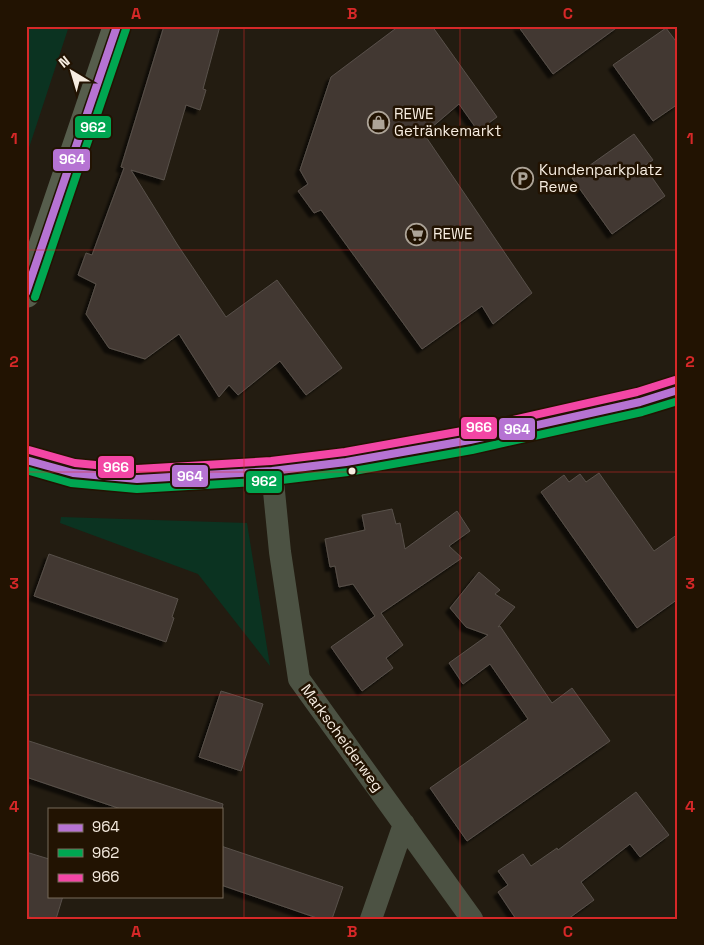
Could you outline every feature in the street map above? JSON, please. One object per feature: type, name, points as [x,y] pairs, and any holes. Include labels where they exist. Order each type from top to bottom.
[{"type":"street","points":[[26,294],[117,26]]},
{"type":"street","points":[[26,460],[73,473],[137,479],[272,471],[346,462],[470,440],[640,402],[678,390]]},
{"type":"street","name":"Markscheiderweg","points":[[272,471],[280,552],[299,680],[472,919]]},
{"type":"street","points":[[371,919],[404,824]]},
{"type":"green space","points":[[26,26],[69,26],[26,157]]},
{"type":"green space","points":[[61,517],[247,523],[270,666],[198,574],[60,523]]},
{"type":"building","points":[[164,26],[220,26],[203,89],[206,90],[200,110],[186,105],[164,180],[131,170],[177,244],[226,317],[277,280],[342,368],[306,395],[280,361],[238,395],[229,385],[219,397],[179,334],[145,359],[109,348],[86,314],[96,284],[78,275],[86,253],[92,255],[124,168],[121,167]]},
{"type":"building","points":[[399,26],[432,26],[497,117],[478,131],[459,104],[424,134],[532,293],[493,324],[482,306],[422,349],[321,210],[314,213],[298,191],[308,184],[300,170],[331,77]]},
{"type":"building","points":[[518,26],[619,26],[553,74]]},
{"type":"building","points":[[666,28],[678,44],[678,104],[653,121],[613,65]]},
{"type":"building","points":[[634,134],[653,160],[644,166],[665,196],[612,234],[572,178]]},
{"type":"building","points":[[599,473],[654,551],[678,534],[678,599],[637,628],[541,492],[564,475],[569,482],[580,474],[586,482]]},
{"type":"building","points":[[392,509],[396,524],[400,523],[405,549],[457,511],[470,531],[449,546],[462,558],[381,613],[403,645],[386,658],[393,668],[362,691],[331,647],[375,616],[353,584],[339,587],[335,566],[330,567],[325,539],[365,530],[362,515]]},
{"type":"building","points":[[49,554],[178,599],[166,642],[34,596]]},
{"type":"building","points":[[479,572],[500,590],[495,594],[515,607],[498,627],[500,626],[552,703],[572,688],[610,741],[467,841],[430,788],[528,719],[490,664],[463,684],[449,663],[488,635],[466,627],[450,608]]},
{"type":"building","points":[[221,691],[263,704],[241,771],[199,757]]},
{"type":"building","points":[[26,740],[223,804],[222,809],[118,808],[26,777]]},
{"type":"building","points":[[636,792],[669,835],[640,857],[630,844],[581,882],[594,900],[568,919],[516,919],[498,892],[508,885],[498,871],[523,854],[531,866],[557,848],[558,850]]},
{"type":"building","points":[[222,846],[343,887],[332,919],[320,919],[222,885]]},
{"type":"building","points":[[26,852],[48,859],[48,898],[62,898],[56,919],[36,919],[26,916]]},
{"type":"transit line","name":"964","points":[[26,293],[117,26]]},
{"type":"transit line","name":"962","points":[[35,297],[126,29]]},
{"type":"transit line","name":"966","points":[[29,450],[75,463],[137,469],[271,461],[345,452],[468,430],[637,392],[675,380]]},
{"type":"transit line","name":"964","points":[[26,460],[73,473],[137,479],[272,471],[346,462],[470,440],[640,402],[678,390]]},
{"type":"transit line","name":"962","points":[[26,470],[71,483],[137,489],[273,481],[348,472],[472,450],[642,412],[678,401]]},
{"type":"place","name":"REWE Getränkemarkt","points":[[378,123]]},
{"type":"place","name":"Kundenparkplatz Rewe","points":[[523,179]]},
{"type":"place","name":"REWE","points":[[417,234]]}]
